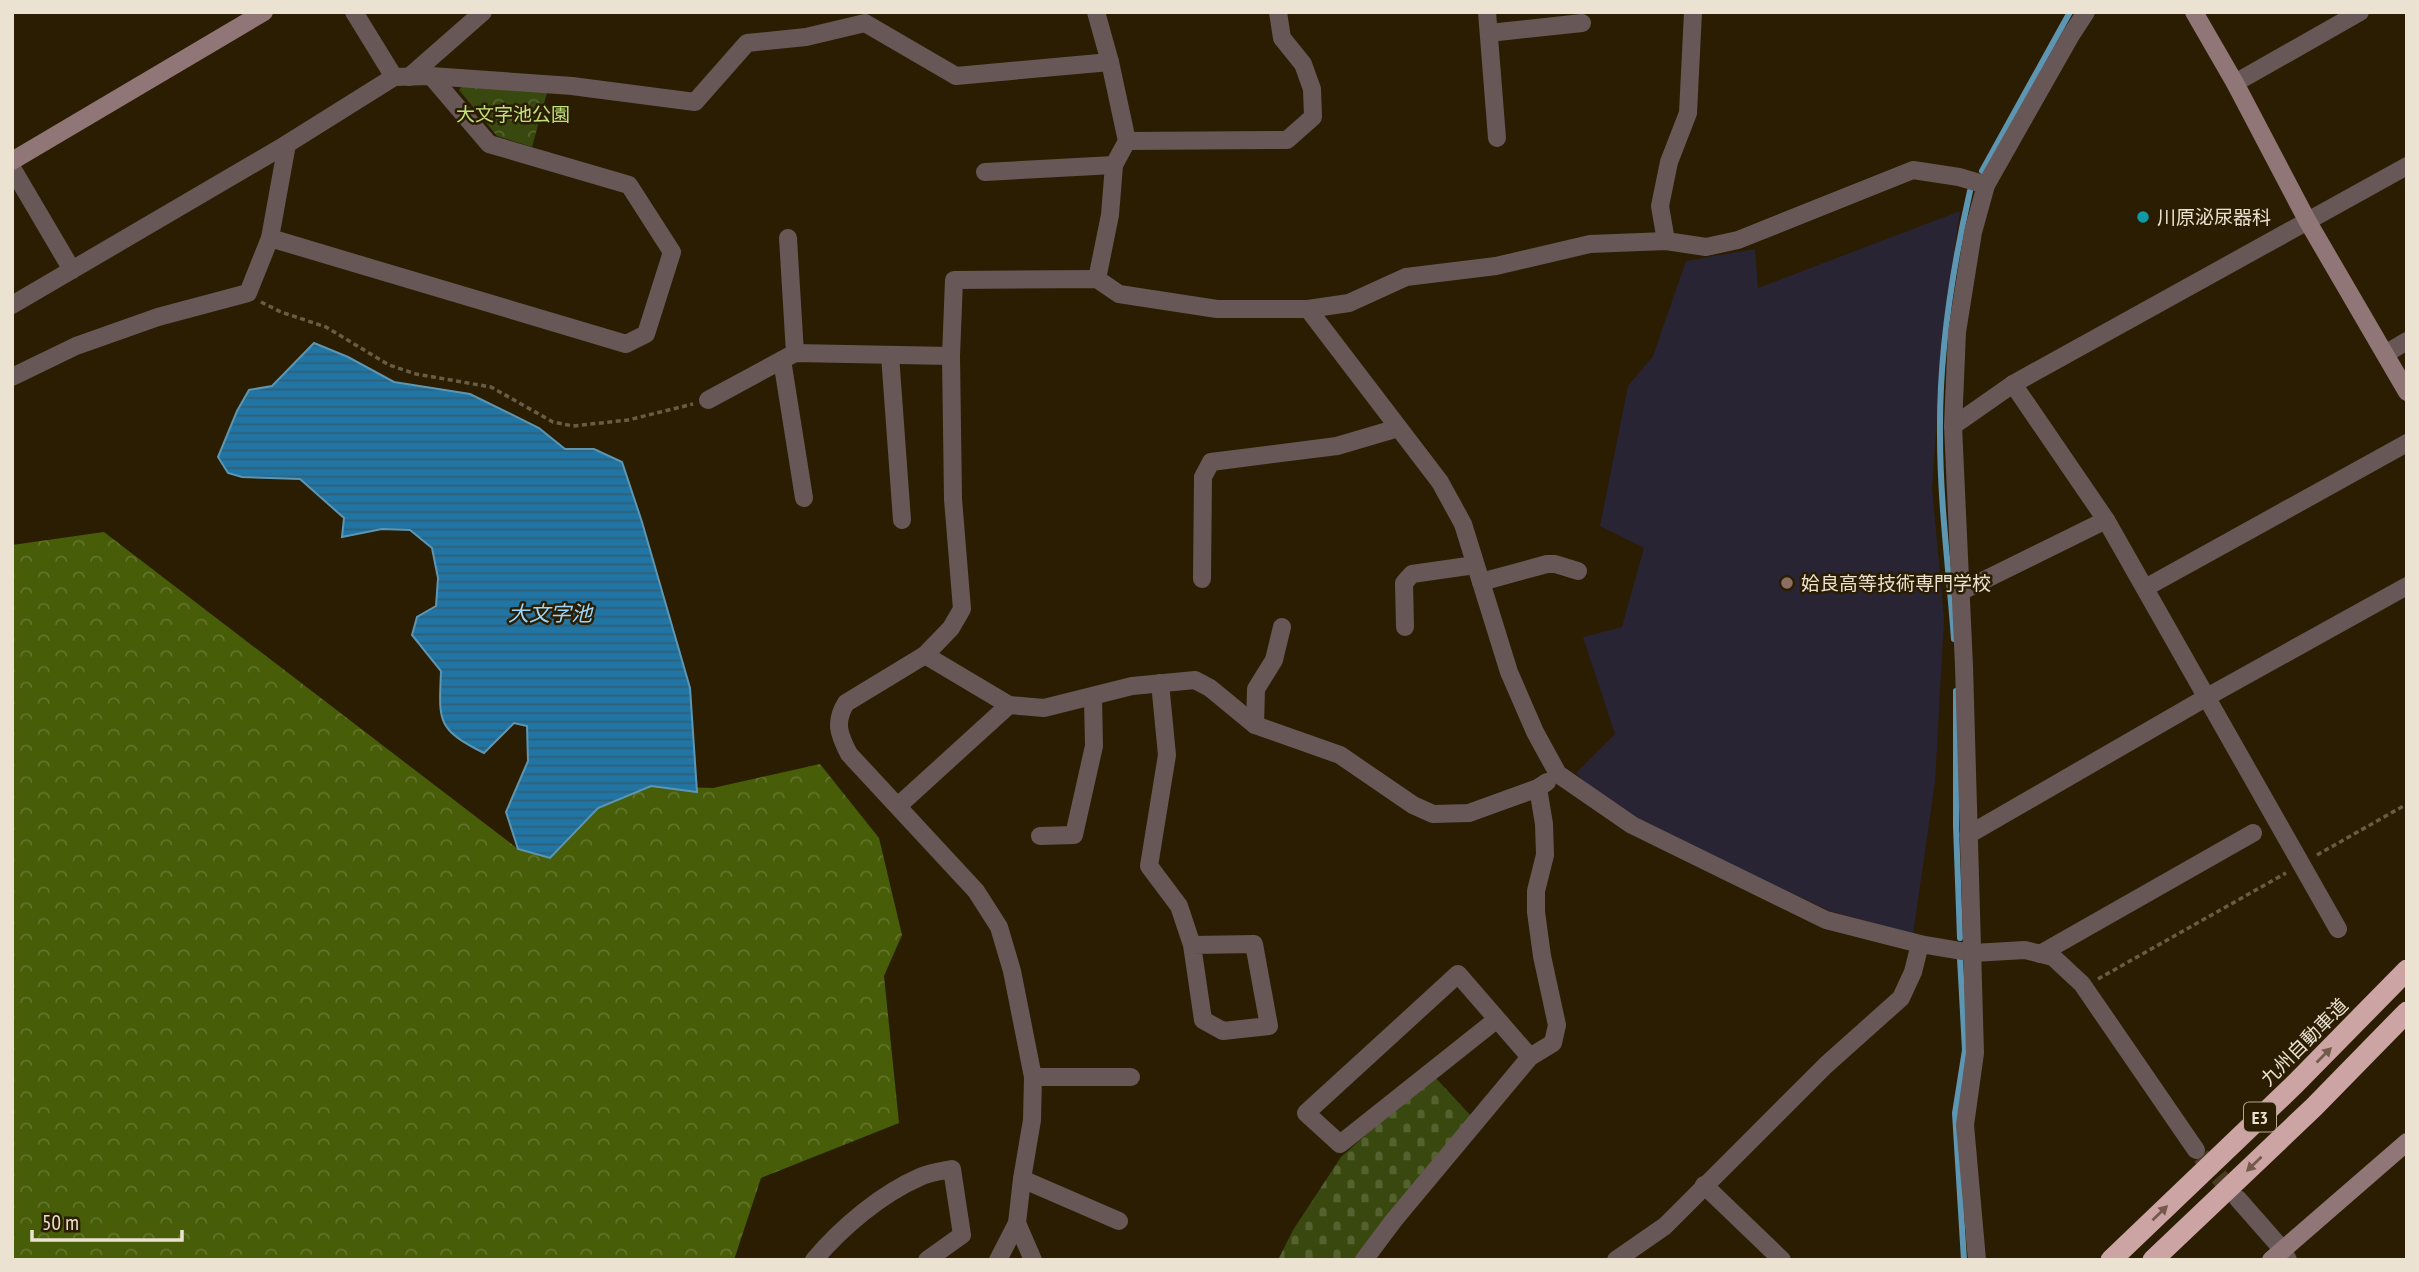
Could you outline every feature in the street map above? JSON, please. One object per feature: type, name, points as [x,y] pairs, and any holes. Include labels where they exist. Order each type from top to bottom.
[{"type":"highway","name":"九州自動車道","points":[[2111,1260],[2295,1084],[2407,970]]},
{"type":"highway","name":"E3","points":[[2153,1260],[2314,1107],[2407,1012]]},
{"type":"street","points":[[12,161],[264,12]]},
{"type":"street","points":[[354,12],[401,77]]},
{"type":"street","points":[[12,305],[401,77],[483,12]]},
{"type":"street","points":[[1096,12],[1127,141],[1114,165],[1110,215],[1097,279]]},
{"type":"street","points":[[1127,141],[1287,140],[1313,117],[1311,89],[1303,64],[1282,38],[1278,12]]},
{"type":"street","points":[[1487,12],[1497,138]]},
{"type":"street","points":[[1666,241],[1660,206],[1669,163],[1688,113],[1693,12]]},
{"type":"street","points":[[1977,1260],[1965,1125],[1975,1053],[1964,666],[1953,426],[1957,332],[1973,232],[1986,185],[2086,12]]},
{"type":"street","points":[[2194,12],[2235,83],[2308,222],[2407,392]]},
{"type":"street","points":[[2235,83],[2360,12]]},
{"type":"street","points":[[401,77],[431,76],[572,86],[695,102],[747,43],[806,37],[865,23],[956,76],[1110,62]]},
{"type":"street","points":[[1489,33],[1582,23]]},
{"type":"street","points":[[270,238],[626,344],[646,334],[672,252],[629,185],[489,144],[431,76]]},
{"type":"street","points":[[12,376],[76,346],[158,317],[248,293],[270,238],[287,144]]},
{"type":"street","points":[[985,172],[1114,165]]},
{"type":"street","points":[[1953,426],[2013,384],[2407,166]]},
{"type":"street","points":[[12,168],[72,270]]},
{"type":"street","points":[[998,1260],[1017,1223],[1021,1179],[1032,1120],[1034,1077],[1012,971],[999,927],[976,891],[849,754],[840,736],[839,714],[846,703],[925,655],[951,628],[962,609],[953,499],[951,356],[954,279],[1097,279],[1119,294],[1217,309],[1308,309],[1349,303],[1406,277],[1496,266],[1590,244],[1666,241],[1706,247],[1738,240],[1913,170],[1959,177],[1986,185]]},
{"type":"street","points":[[788,238],[788,356],[804,498]]},
{"type":"street","points":[[1308,309],[1440,482],[1463,524],[1509,672],[1535,732],[1558,774],[1632,825],[1826,920],[1920,944],[1973,953],[2025,950],[2053,957],[2084,987],[2196,1150]]},
{"type":"street","points":[[2385,354],[2407,341]]},
{"type":"street","points":[[890,355],[902,520]]},
{"type":"street","points":[[708,400],[788,356],[951,356]]},
{"type":"street","points":[[2013,384],[2106,520],[2338,929]]},
{"type":"street","points":[[1202,579],[1203,477],[1211,462],[1337,446],[1398,428]]},
{"type":"street","points":[[2145,589],[2407,443]]},
{"type":"street","points":[[1960,592],[2106,520]]},
{"type":"street","points":[[1405,627],[1404,583],[1412,574],[1478,573],[1547,564],[1578,571]]},
{"type":"street","points":[[1968,835],[2207,697],[2407,586]]},
{"type":"street","points":[[1255,725],[1256,689],[1274,660],[1282,627]]},
{"type":"street","points":[[925,655],[1009,705],[1044,708],[1132,686],[1195,680],[1210,688],[1255,725],[1340,755],[1413,805],[1433,814],[1469,813],[1538,788],[1558,774]]},
{"type":"street","points":[[1160,683],[1167,755],[1149,866],[1179,906],[1192,944],[1203,1020],[1223,1031],[1269,1026],[1254,944],[1192,944]]},
{"type":"street","points":[[1040,836],[1074,835],[1094,746],[1093,697]]},
{"type":"street","points":[[898,806],[1009,705]]},
{"type":"street","points":[[1364,1260],[1530,1057],[1553,1043],[1557,1025],[1542,956],[1536,912],[1536,891],[1545,855],[1544,824],[1538,788]]},
{"type":"street","points":[[2040,954],[2253,833]]},
{"type":"street","points":[[1616,1260],[1665,1226],[1826,1065],[1901,998],[1913,972],[1920,944]]},
{"type":"street","points":[[1496,1020],[1340,1144],[1306,1113],[1458,974],[1530,1057]]},
{"type":"street","points":[[1034,1077],[1131,1076]]},
{"type":"street","points":[[2238,1199],[2280,1256],[2407,1142]]},
{"type":"street","points":[[814,1260],[830,1241],[873,1205],[922,1176],[952,1169],[962,1235],[927,1260]]},
{"type":"street","points":[[1021,1179],[1119,1221]]},
{"type":"street","points":[[1704,1185],[1782,1260]]},
{"type":"street","points":[[1017,1223],[1033,1260]]},
{"type":"path","points":[[248,293],[281,312],[326,327],[389,365],[416,374],[491,387],[553,422],[573,426],[628,420],[708,400]]},
{"type":"path","points":[[2084,987],[2407,804]]},
{"type":"shaded area","name":"姶良高等技術専門学校","points":[[1960,211],[1944,321],[1932,487],[1944,619],[1935,782],[1913,934],[1830,911],[1650,828],[1600,798],[1576,773],[1615,734],[1583,637],[1622,627],[1644,548],[1600,526],[1628,386],[1653,356],[1686,261],[1755,249],[1758,288]]},
{"type":"green space","name":"大文字池公園","points":[[463,85],[548,89],[532,147],[497,136],[459,90]]},
{"type":"green space","points":[[104,532],[518,849],[549,858],[598,808],[651,786],[713,788],[820,764],[879,838],[902,935],[884,976],[899,1123],[761,1178],[734,1260],[12,1260],[12,545]]},
{"type":"green space","points":[[1433,1075],[1472,1117],[1360,1260],[1278,1260],[1293,1230],[1341,1157]]},
{"type":"water","name":"大文字池","points":[[314,343],[348,357],[394,382],[470,394],[539,428],[565,449],[594,449],[622,462],[690,688],[697,792],[651,786],[598,808],[550,858],[518,849],[506,812],[528,761],[527,726],[514,723],[484,753],[457,737],[449,730],[441,713],[441,671],[412,635],[417,617],[436,606],[438,578],[432,548],[410,530],[382,529],[342,537],[344,518],[300,479],[242,477],[228,473],[218,457],[249,390],[272,386]]},
{"type":"waterway","points":[[1982,171],[2070,12]]},
{"type":"waterway","points":[[1954,639],[1941,486],[1940,404],[1948,312],[1970,191]]},
{"type":"waterway","points":[[1956,691],[1956,826],[1960,938]]},
{"type":"waterway","points":[[1960,958],[1965,1050],[1955,1113],[1964,1260]]},
{"type":"tunnel","points":[[2201,1156],[2238,1199]]},
{"type":"place","name":"川原泌尿器科","points":[[2143,217]]},
{"type":"place","name":"姶良高等技術専門学校","points":[[1787,583]]}]
